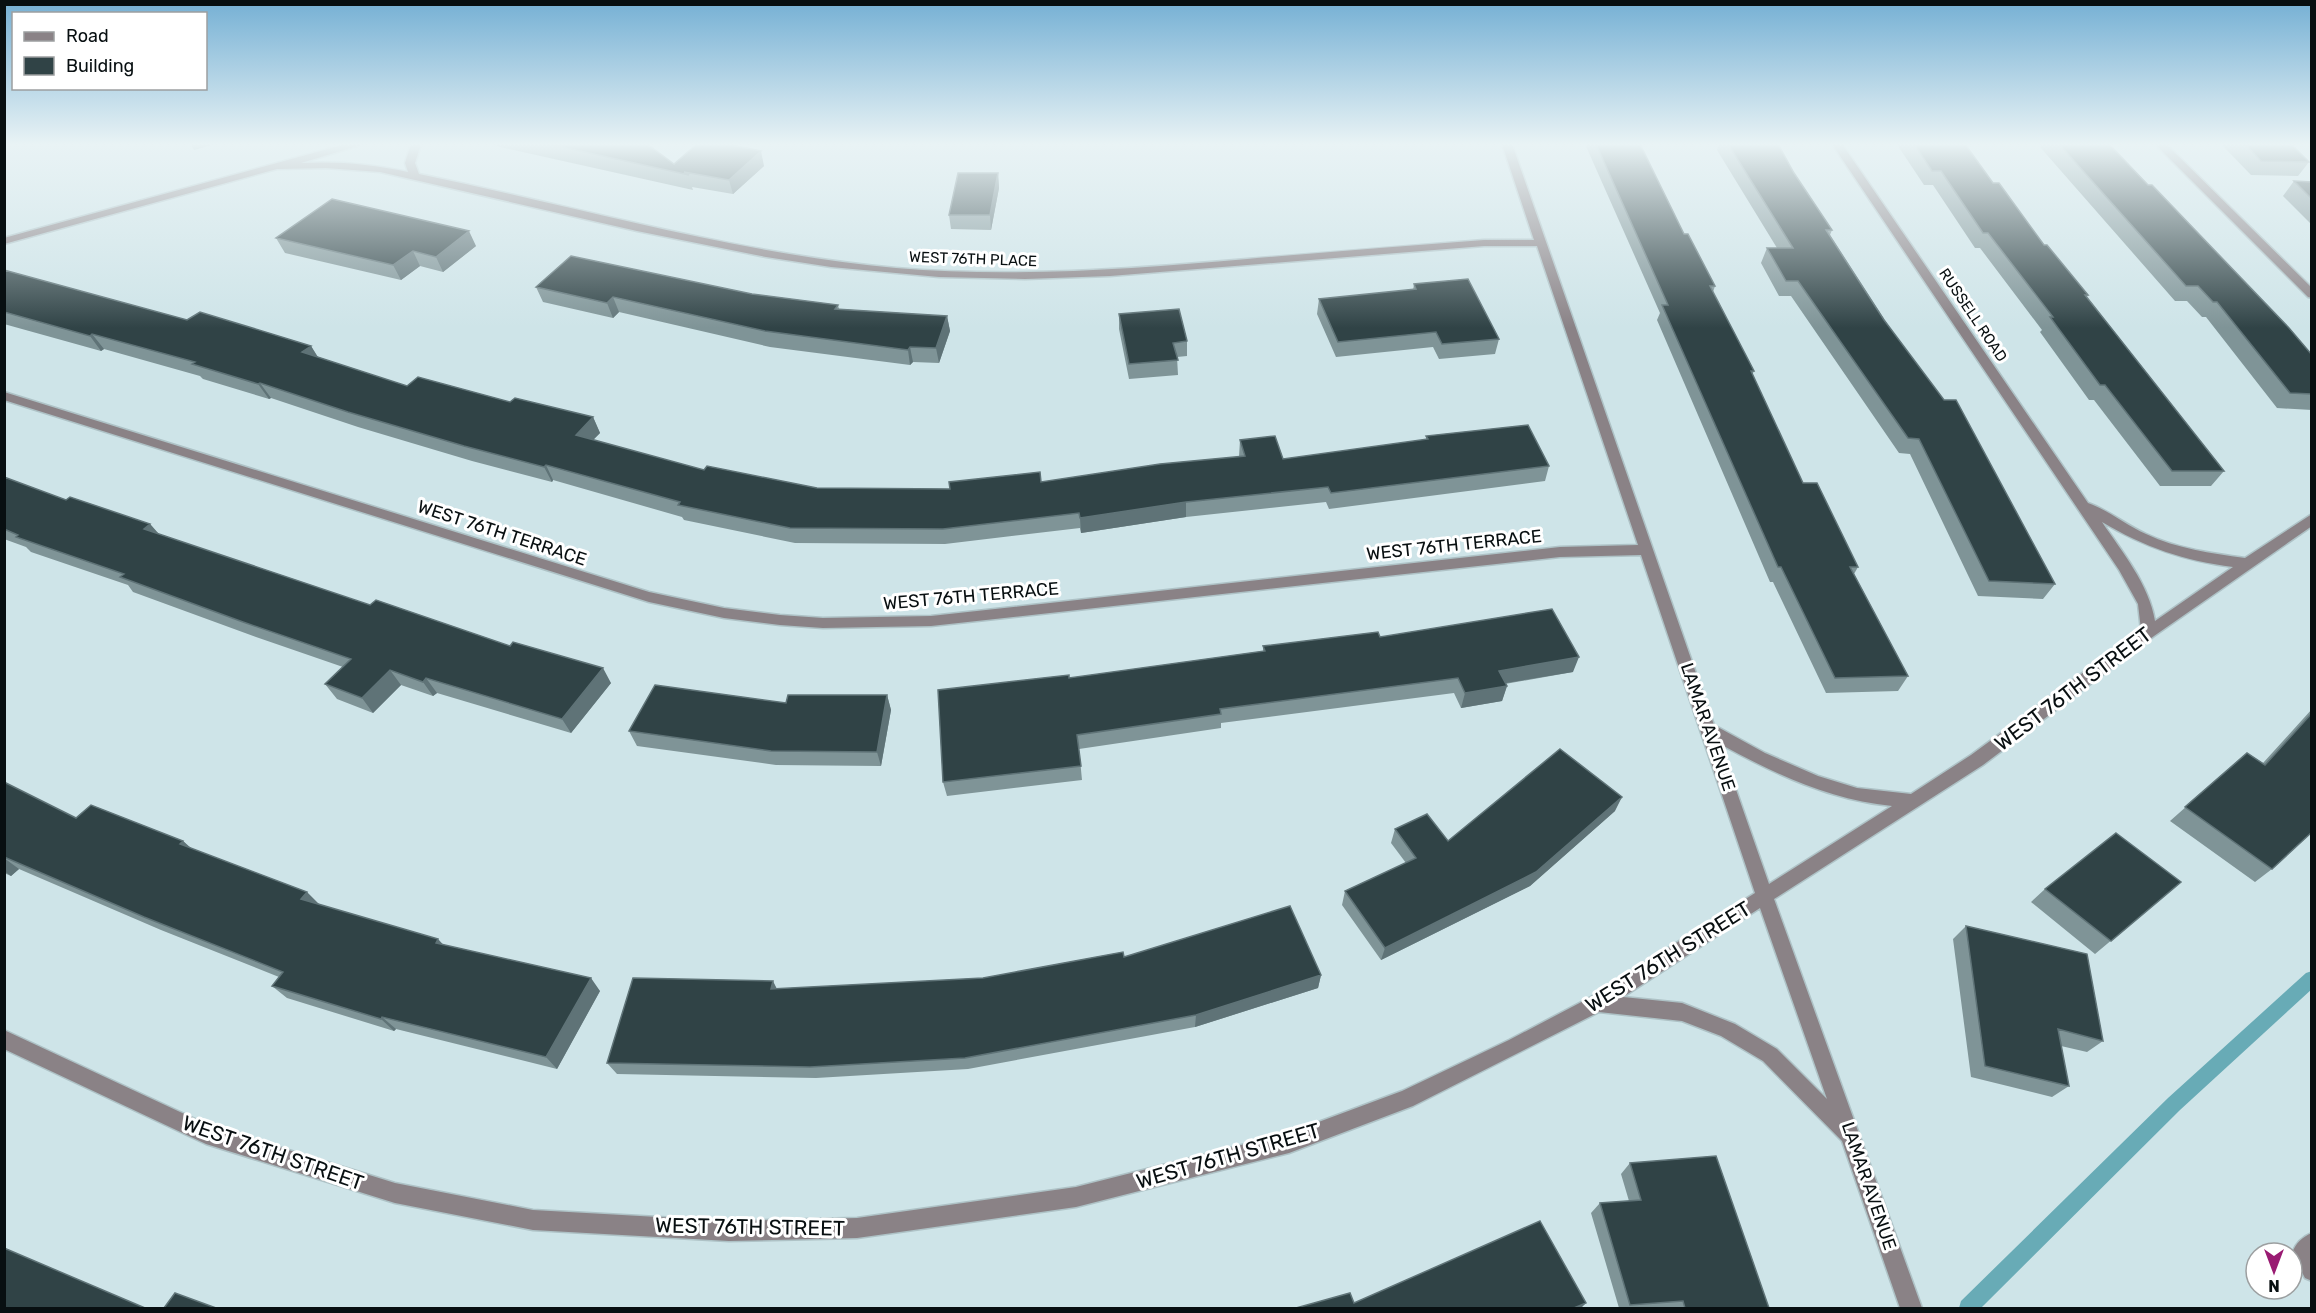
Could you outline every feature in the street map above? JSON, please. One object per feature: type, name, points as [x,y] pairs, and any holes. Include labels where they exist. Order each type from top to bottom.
[{"type":"street","points":[[4,241],[137,205]]},
{"type":"street","name":"WEST 76TH PLACE","points":[[546,205],[740,250],[811,262],[898,272],[1018,276],[1111,274],[1484,243],[1541,243]]},
{"type":"street","name":"LAMAR AVENUE","points":[[1528,205],[1765,897],[1853,1139],[1911,1308]]},
{"type":"street","name":"RUSSELL ROAD","points":[[1879,205],[2125,567],[2145,604],[2150,632]]},
{"type":"street","points":[[2222,205],[2312,295]]},
{"type":"street","name":"WEST 76TH TERRACE","points":[[4,396],[649,597],[724,613],[780,620],[823,623],[932,621],[1560,552],[1647,550]]},
{"type":"street","name":"RUSSELL ROAD","points":[[2082,504],[2124,530],[2155,544],[2195,556],[2248,564]]},
{"type":"street","name":"WEST 76TH STREET","points":[[4,1039],[206,1134],[395,1193],[533,1220],[729,1231],[858,1228],[1076,1197],[1289,1143],[1406,1099],[1598,1003],[1977,760],[2150,632],[2312,519]]},
{"type":"street","points":[[1708,729],[1771,765],[1797,776],[1850,794],[1914,801]]},
{"type":"street","points":[[1598,1003],[1682,1012],[1728,1030],[1770,1055],[1853,1139]]},
{"type":"street","points":[[2312,1243],[2302,1253],[2312,1271]]},
{"type":"building","points":[[323,205],[359,205],[469,231],[436,257],[413,251],[393,265],[276,238]]},
{"type":"building","points":[[951,205],[992,205],[990,215],[949,215]]},
{"type":"building","points":[[1623,205],[1670,205],[1684,234],[1688,234],[1715,286],[1710,286],[1754,371],[1751,371],[1803,483],[1817,483],[1858,567],[1850,567],[1908,676],[1835,678],[1781,567],[1778,567],[1662,305],[1668,305]]},
{"type":"building","points":[[1766,205],[1816,205],[1832,230],[1826,230],[1884,320],[1944,400],[1956,400],[2055,584],[1989,581],[1919,439],[1908,438],[1798,281],[1786,281],[1767,248],[1793,248]]},
{"type":"building","points":[[1964,205],[2015,205],[2044,245],[2047,245],[2088,295],[2085,295],[2224,471],[2172,471],[2105,385],[2100,385],[2050,317],[2053,317],[1988,233],[1983,233]]},
{"type":"building","points":[[2114,205],[2171,205],[2312,355],[2312,394],[2290,393],[2217,302],[2213,302],[2198,286],[2186,286]]},
{"type":"building","points":[[571,256],[752,294],[838,305],[835,309],[947,316],[936,348],[910,347],[908,350],[765,331],[613,297],[607,303],[536,287]]},
{"type":"building","points":[[4,270],[187,320],[200,312],[311,346],[302,352],[407,386],[418,377],[510,402],[515,398],[593,417],[576,435],[704,470],[707,466],[817,488],[950,489],[949,482],[1040,472],[1041,482],[1160,464],[1245,456],[1240,440],[1275,436],[1283,459],[1428,439],[1426,436],[1528,425],[1549,466],[1331,493],[1328,487],[1186,502],[1080,518],[1079,513],[943,529],[790,528],[678,505],[680,502],[546,465],[544,467],[464,446],[348,412],[260,383],[192,364],[195,362],[4,312]]},
{"type":"building","points":[[1468,279],[1499,339],[1442,344],[1436,332],[1338,342],[1319,299],[1416,289],[1414,284]]},
{"type":"building","points":[[1179,309],[1187,341],[1173,343],[1178,360],[1129,364],[1119,314]]},
{"type":"building","points":[[4,477],[66,500],[70,497],[150,524],[144,529],[370,605],[376,600],[510,646],[513,642],[603,668],[562,719],[426,678],[423,682],[390,670],[362,698],[325,684],[351,659],[120,577],[124,574],[16,537],[18,535],[4,529]]},
{"type":"building","points":[[1552,609],[1579,657],[1499,671],[1507,686],[1465,693],[1458,678],[1220,709],[1221,714],[1077,735],[1081,766],[943,782],[938,690],[1069,675],[1069,678],[1265,651],[1263,646],[1378,632],[1380,637]]},
{"type":"building","points":[[655,685],[786,703],[788,695],[887,695],[877,752],[771,751],[629,731]]},
{"type":"building","points":[[2312,713],[2312,832],[2272,869],[2185,807],[2247,753],[2265,765]]},
{"type":"building","points":[[1560,749],[1622,797],[1536,872],[1385,948],[1345,891],[1416,858],[1395,829],[1427,814],[1448,841]]},
{"type":"building","points":[[4,782],[76,818],[91,805],[183,841],[180,844],[307,892],[301,899],[438,939],[436,943],[591,978],[546,1057],[382,1017],[381,1019],[272,986],[283,972],[144,917],[4,857]]},
{"type":"building","points":[[2116,833],[2181,882],[2111,941],[2045,889]]},
{"type":"building","points":[[1290,906],[1321,975],[1196,1015],[965,1058],[810,1067],[607,1063],[633,978],[773,981],[771,989],[983,978],[1123,952],[1124,957]]},
{"type":"building","points":[[1966,926],[2087,954],[2103,1041],[2058,1029],[2069,1086],[1985,1066]]},
{"type":"building","points":[[1716,1156],[1769,1308],[1685,1308],[1683,1301],[1630,1305],[1600,1203],[1641,1200],[1630,1163]]},
{"type":"building","points":[[1540,1221],[1586,1303],[1574,1308],[1296,1308],[1350,1293],[1354,1303]]},
{"type":"building","points":[[4,1248],[145,1308],[4,1308]]},
{"type":"building","points":[[175,1293],[216,1308],[164,1308]]},
{"type":"waterway","points":[[1968,1308],[2174,1104],[2312,978]]}]
